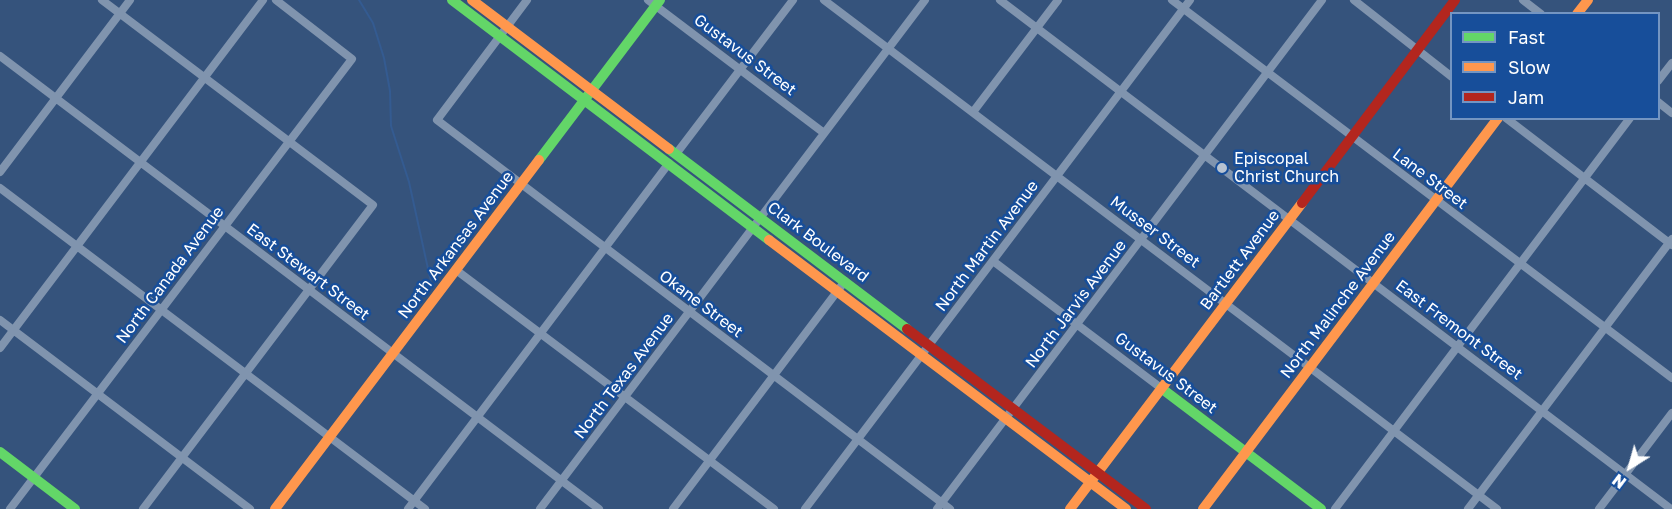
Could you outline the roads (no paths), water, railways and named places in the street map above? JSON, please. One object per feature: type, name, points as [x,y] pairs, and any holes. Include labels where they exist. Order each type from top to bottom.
[{"type":"main road","name":"Clark Boulevard","points":[[452,0],[585,100],[761,218],[1146,509]]},
{"type":"main road","name":"Clark Boulevard","points":[[472,0],[592,90],[753,227],[1126,509]]},
{"type":"main road","name":"Bartlett Avenue","points":[[1070,509],[1455,0]]},
{"type":"main road","points":[[1579,12],[1588,0]]},
{"type":"main road","name":"North Arkansas Avenue","points":[[275,509],[585,100],[655,2]]},
{"type":"main road","name":"North Malinche Avenue","points":[[1203,509],[1496,120]]},
{"type":"main road","name":"Gustavus Street","points":[[1161,388],[1321,509]]},
{"type":"main road","points":[[0,452],[75,509]]},
{"type":"street","points":[[102,0],[373,205],[143,509]]},
{"type":"street","points":[[0,172],[130,0]]},
{"type":"street","points":[[0,348],[264,0]]},
{"type":"street","name":"North Canada Avenue","points":[[10,509],[352,59],[276,0]]},
{"type":"street","points":[[500,36],[527,0]]},
{"type":"street","points":[[408,509],[793,0]]},
{"type":"street","name":"Musser Street","points":[[824,0],[1497,509]]},
{"type":"street","name":"North Texas Avenue","points":[[540,509],[925,0]]},
{"type":"street","name":"East Fremont Street","points":[[1000,0],[1671,509]]},
{"type":"street","points":[[973,112],[1058,0]]},
{"type":"street","name":"Lane Street","points":[[1172,0],[1672,378]]},
{"type":"street","name":"North Martin Avenue","points":[[805,509],[1190,0]]},
{"type":"street","name":"North Jarvis Avenue","points":[[940,506],[1322,0]]},
{"type":"street","points":[[1354,0],[1450,76]]},
{"type":"street","points":[[1523,0],[1538,12]]},
{"type":"street","name":"Gustavus Street","points":[[655,2],[824,133]]},
{"type":"street","name":"Okane Street","points":[[500,36],[436,120],[858,439],[940,506],[950,509]]},
{"type":"street","name":"East Stewart Street","points":[[0,56],[599,509]]},
{"type":"street","points":[[1660,80],[1672,63]]},
{"type":"street","points":[[1660,103],[1672,112]]},
{"type":"street","points":[[1468,509],[1671,242],[1509,120]]},
{"type":"street","points":[[1335,509],[1628,120]]},
{"type":"street","points":[[0,188],[425,509]]},
{"type":"street","name":"Gustavus Street","points":[[993,261],[1161,388]]},
{"type":"street","points":[[456,270],[774,509]]},
{"type":"street","points":[[673,509],[845,281]]},
{"type":"street","points":[[0,320],[250,509]]},
{"type":"street","points":[[1599,509],[1672,413]]},
{"type":"waterway","points":[[359,0],[373,23],[384,58],[390,91],[391,126],[409,182],[432,287]]},
{"type":"place","name":"Episcopal Christ Church","points":[[1222,168]]}]
